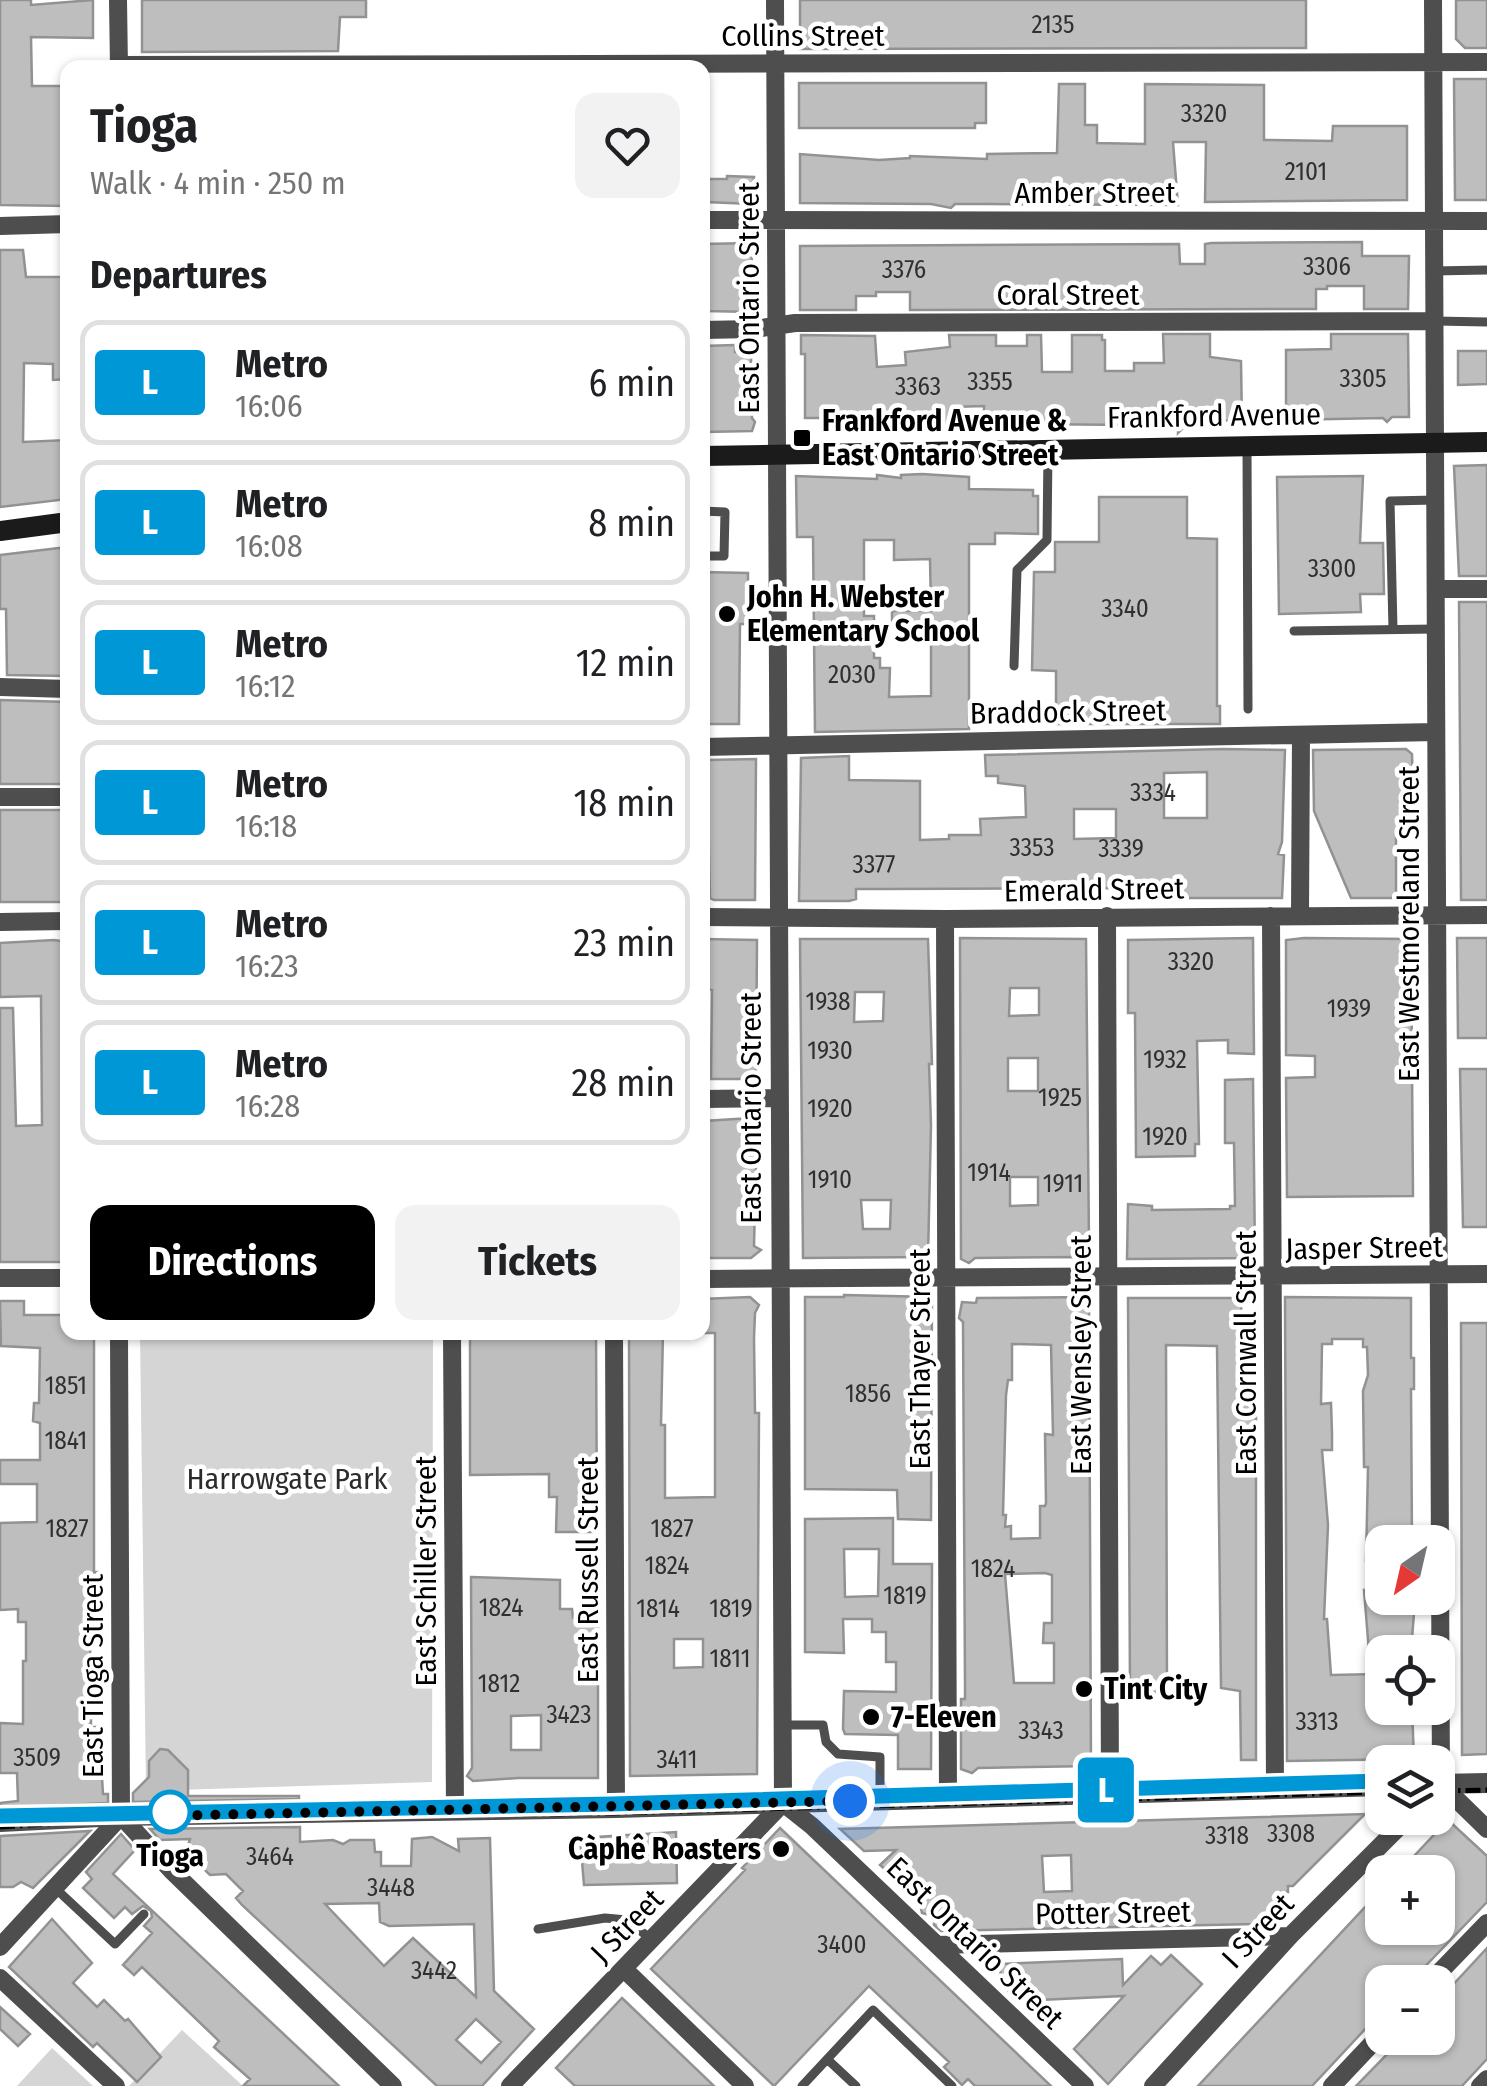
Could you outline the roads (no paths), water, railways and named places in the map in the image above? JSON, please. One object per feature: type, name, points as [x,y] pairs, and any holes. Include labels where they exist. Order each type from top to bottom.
[{"type":"main road","name":"Frankford Avenue","points":[[710,456],[1487,442]]},
{"type":"main road","points":[[0,532],[60,523]]},
{"type":"street","points":[[118,0],[119,60]]},
{"type":"street","name":"East Ontario Street","points":[[775,0],[783,1802],[1084,2086]]},
{"type":"street","name":"East Westmoreland Street","points":[[1433,0],[1439,1745]]},
{"type":"street","name":"Collins Street","points":[[710,64],[1487,62]]},
{"type":"street","name":"Amber Street","points":[[710,220],[1487,221]]},
{"type":"street","points":[[0,226],[60,224]]},
{"type":"street","name":"Coral Street","points":[[710,329],[776,325],[1434,321]]},
{"type":"street","points":[[1436,589],[1487,588]]},
{"type":"street","points":[[0,687],[60,689]]},
{"type":"street","name":"Braddock Street","points":[[710,748],[1434,732]]},
{"type":"street","points":[[1300,915],[1301,736]]},
{"type":"street","points":[[0,797],[60,798]]},
{"type":"street","name":"Emerald Street","points":[[710,917],[1487,914]]},
{"type":"street","name":"East Wensley Street","points":[[1107,916],[1110,1794]]},
{"type":"street","name":"East Cornwall Street","points":[[1271,916],[1275,1790]]},
{"type":"street","name":"East Thayer Street","points":[[945,919],[948,1799]]},
{"type":"street","points":[[0,922],[60,921]]},
{"type":"street","points":[[710,1098],[778,1098]]},
{"type":"street","name":"Jasper Street","points":[[710,1279],[1487,1274]]},
{"type":"street","points":[[0,1278],[60,1278]]},
{"type":"street","name":"East Tioga Street","points":[[119,1340],[121,1816],[171,1870],[393,2086]]},
{"type":"street","name":"East Schiller Street","points":[[452,1340],[455,1810]]},
{"type":"street","name":"East Russell Street","points":[[614,1340],[616,1808]]},
{"type":"street","points":[[1455,1784],[1487,1783]]},
{"type":"street","points":[[0,1822],[1365,1787]]},
{"type":"street","points":[[1455,1800],[1487,1829]]},
{"type":"street","name":"J Street","points":[[510,2086],[783,1802]]},
{"type":"street","points":[[0,1948],[121,1816]]},
{"type":"street","name":"I Street","points":[[1152,2086],[1290,1936],[1391,1835]]},
{"type":"street","points":[[1446,1965],[1487,1922]]},
{"type":"street","name":"Potter Street","points":[[937,1945],[1290,1936]]},
{"type":"street","points":[[624,1969],[745,2086]]},
{"type":"street","points":[[0,1978],[116,2086]]},
{"type":"street","points":[[1332,2086],[1365,2051]]},
{"type":"street","points":[[1480,2086],[1487,2079]]},
{"type":"lane","points":[[1433,270],[1487,270]]},
{"type":"lane","points":[[1434,321],[1487,322]]},
{"type":"lane","points":[[1246,444],[1248,708]]},
{"type":"lane","points":[[1014,666],[1017,570],[1046,540],[1048,449]]},
{"type":"lane","points":[[1393,629],[1390,500],[1436,500]]},
{"type":"lane","points":[[710,511],[725,512],[724,556],[710,556]]},
{"type":"lane","points":[[1294,631],[1435,628]]},
{"type":"lane","points":[[782,1725],[823,1724],[826,1742],[838,1754],[880,1757],[880,1800]]},
{"type":"lane","points":[[55,1888],[115,1944],[144,1914]]},
{"type":"lane","points":[[538,1929],[578,1921],[627,1920],[652,1940]]},
{"type":"lane","points":[[802,2086],[873,2010],[952,2086]]},
{"type":"lane","points":[[827,2059],[856,2086]]},
{"type":"railway","points":[[1455,1791],[1487,1790]]},
{"type":"railway","points":[[0,1827],[94,1821],[611,1813],[1365,1792]]},
{"type":"metro line","name":"L","points":[[0,1816],[612,1804],[1365,1782]]},
{"type":"place","name":"Frankford Avenue & East Ontario Street","points":[[802,438]]},
{"type":"place","name":"John H. Webster Elementary School","points":[[727,614]]},
{"type":"place","name":"Tint City","points":[[1084,1689]]},
{"type":"place","name":"7-Eleven","points":[[871,1717]]},
{"type":"place","name":"Tioga","points":[[170,1812]]},
{"type":"place","name":"Càphê Roasters","points":[[781,1849]]},
{"type":"park label","name":"Harrowgate Park","points":[[287,1479]]}]
